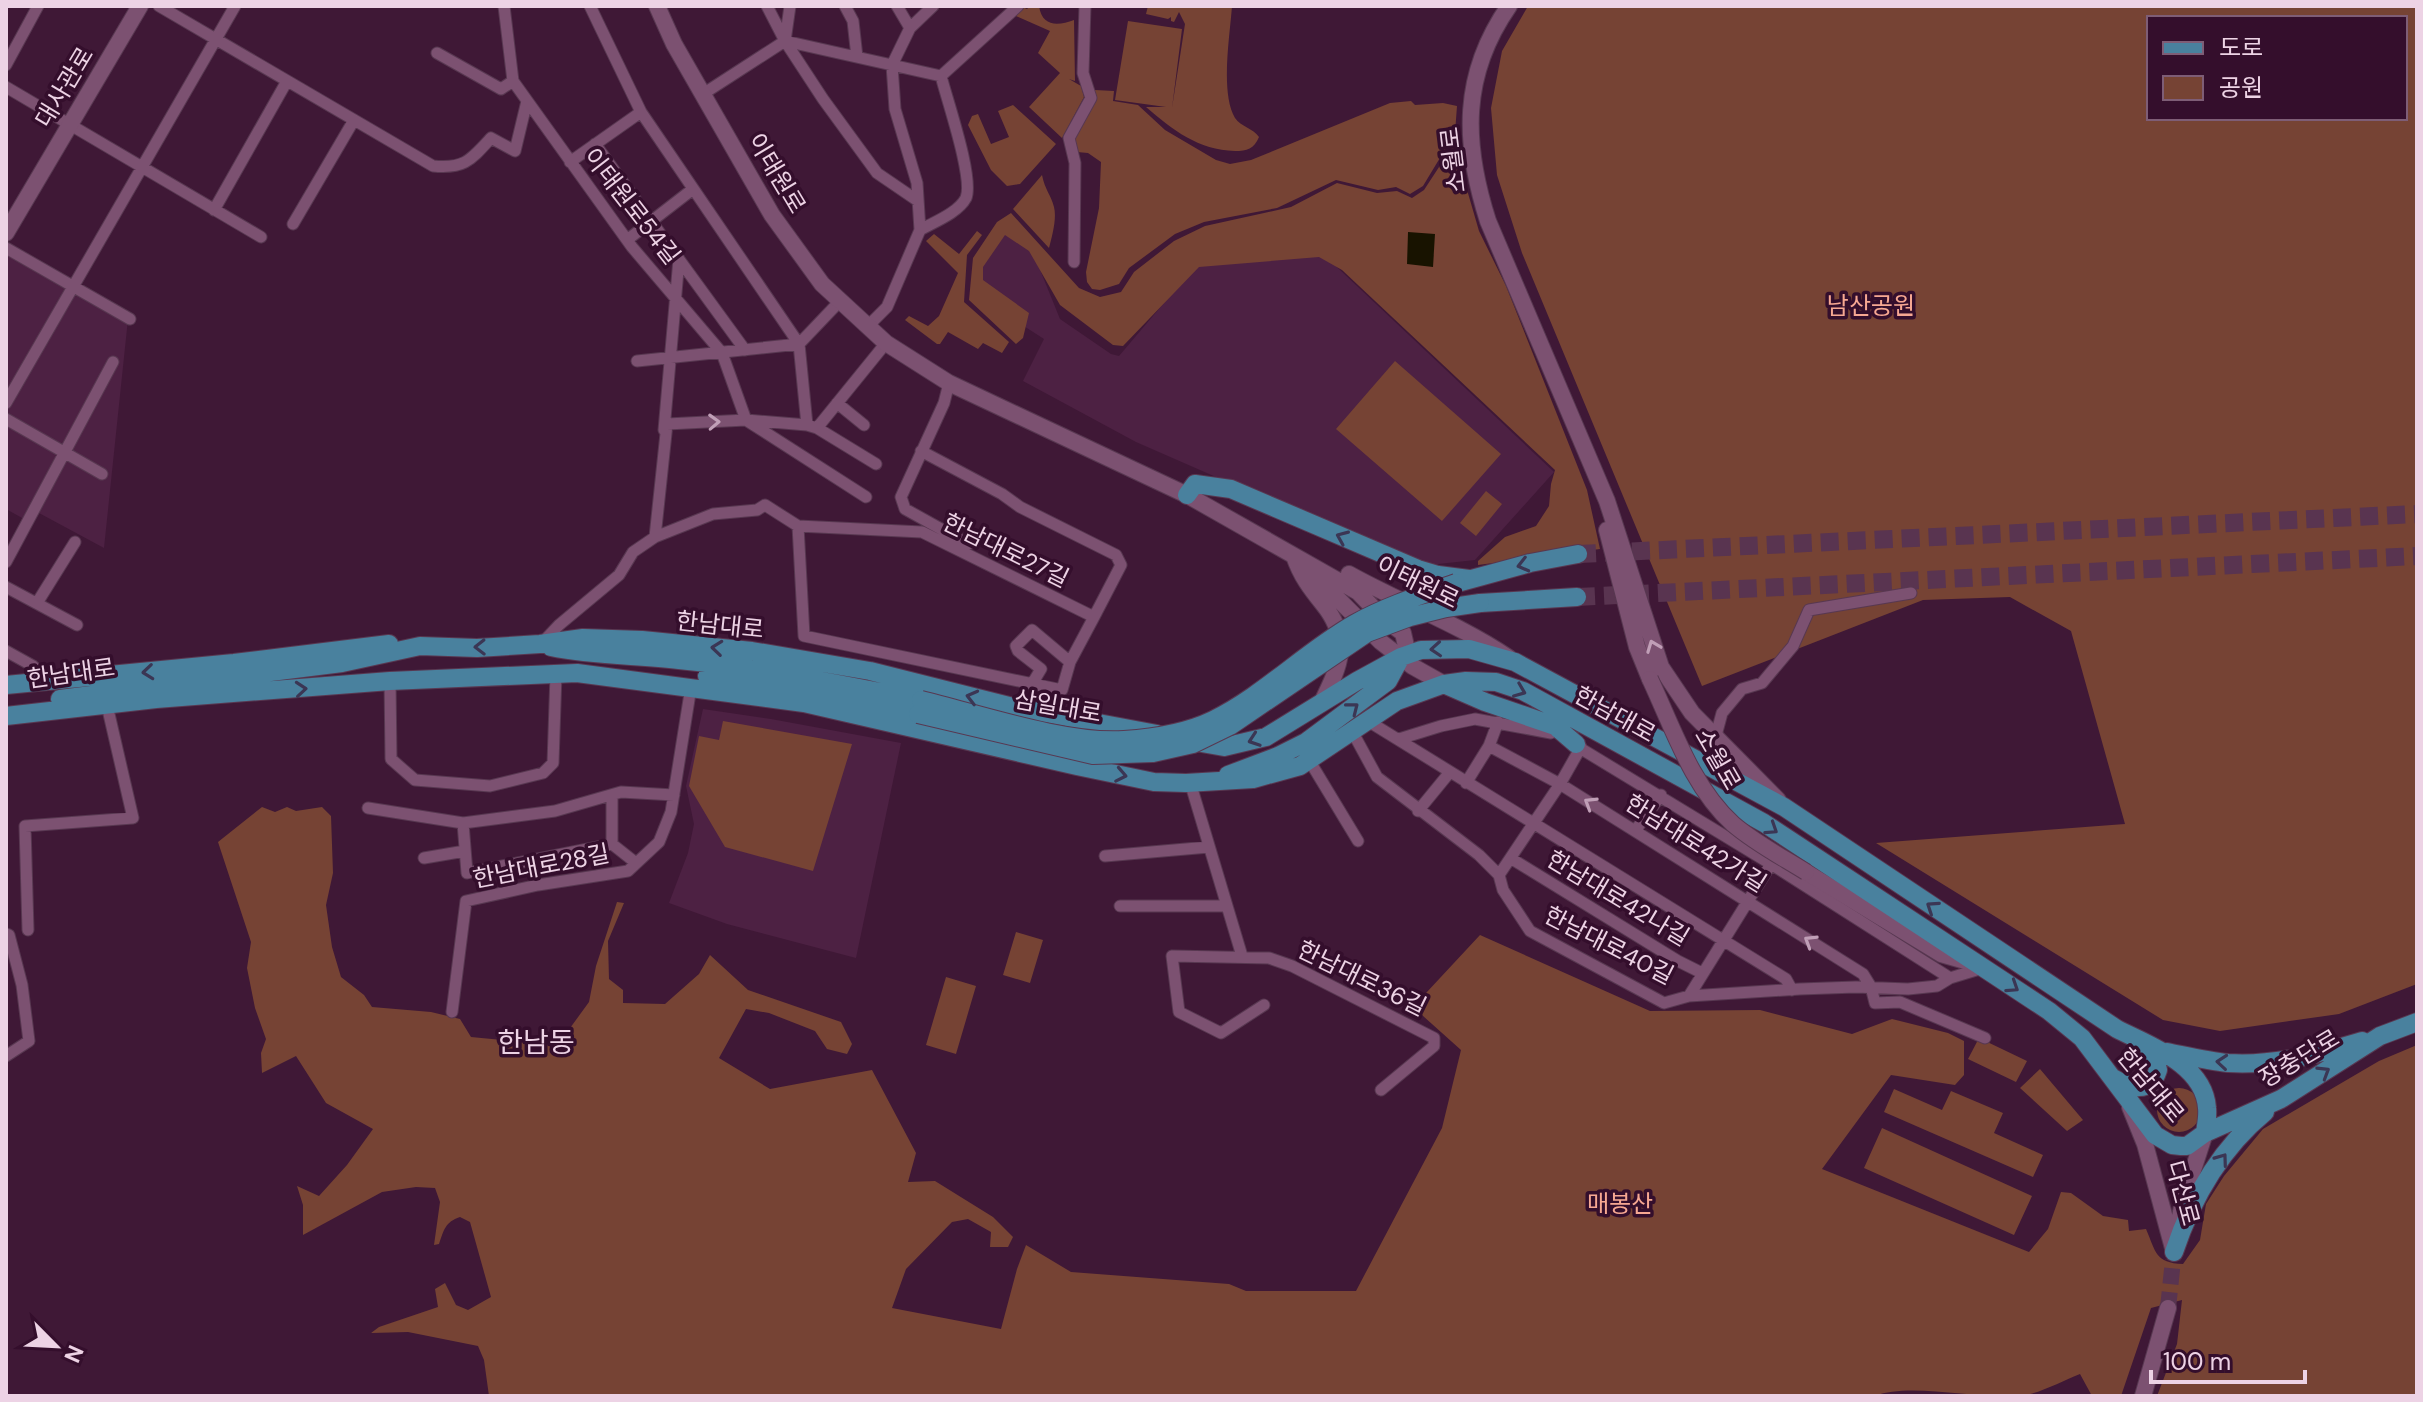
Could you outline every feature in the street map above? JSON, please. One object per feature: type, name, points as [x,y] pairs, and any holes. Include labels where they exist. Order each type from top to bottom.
[{"type":"main road","name":"대사관로","points":[[6,233],[140,6]]},
{"type":"main road","name":"이태원로","points":[[657,6],[772,215],[822,284],[886,343],[949,383],[1187,495],[1294,556],[1403,633],[1406,646],[1401,657]]},
{"type":"main road","name":"소월로","points":[[1509,6],[1490,33],[1474,85],[1471,132],[1476,177],[1488,221],[1607,501],[1661,667],[1692,713],[1784,807]]},
{"type":"main road","name":"소월로","points":[[1581,440],[1637,647],[1689,764],[1717,808],[1735,826],[1941,954],[1982,967]]},
{"type":"main road","points":[[1187,495],[1195,484],[1231,489],[1418,569],[1462,581]]},
{"type":"main road","name":"삼일대로","points":[[577,673],[625,669],[679,672],[919,707],[1091,739],[1122,740],[1164,735],[1212,720],[1244,702],[1352,625],[1384,609],[1462,581],[1578,554]]},
{"type":"main road","name":"이태원로","points":[[1294,556],[1338,568],[1408,606],[1484,641],[1515,662]]},
{"type":"main road","points":[[1294,556],[1301,576],[1329,611],[1342,637],[1335,676],[1322,702]]},
{"type":"main road","name":"삼일대로","points":[[540,644],[578,653],[678,660],[766,671],[919,707],[1093,755],[1153,753],[1193,744],[1230,726],[1367,633],[1422,614],[1480,603],[1577,597]]},
{"type":"main road","name":"한남대로","points":[[6,706],[342,663],[420,646],[477,648],[583,638],[642,640],[752,651],[870,671],[1013,707],[1224,747],[1266,737],[1401,657],[1421,650],[1469,649],[1515,662],[1784,807],[2104,1021],[2164,1052],[2189,1072],[2202,1089],[2207,1107],[2205,1133],[2187,1146],[2172,1145],[2155,1135],[2082,1038],[2049,1011],[1764,823],[1523,691],[1496,682],[1444,684],[1397,701],[1300,766],[1263,777],[1210,782],[1154,782],[804,703],[577,673],[390,681],[156,699],[6,716]]},
{"type":"main road","points":[[6,685],[234,663],[379,643],[420,646]]},
{"type":"main road","points":[[1401,657],[1444,684],[1555,726],[1578,746]]},
{"type":"main road","name":"한남대로","points":[[1210,782],[1306,742],[1388,681],[1401,657]]},
{"type":"main road","points":[[6,727],[155,709],[223,696]]},
{"type":"main road","name":"장충단로","points":[[2205,1133],[2281,1099],[2380,1036],[2417,1022]]},
{"type":"main road","points":[[2164,1052],[2230,1063],[2270,1062],[2311,1056],[2380,1036]]},
{"type":"main road","points":[[2113,1078],[2137,1089],[2145,1088],[2150,1083],[2158,1070],[2155,1057],[2146,1044]]},
{"type":"main road","points":[[2173,1256],[2187,1212],[2205,1183],[2234,1141],[2281,1099]]},
{"type":"main road","name":"다산로","points":[[2128,1102],[2145,1144],[2173,1256]]},
{"type":"main road","name":"다산로","points":[[2173,1256],[2183,1201],[2205,1133]]},
{"type":"main road","points":[[2157,1186],[2173,1186],[2183,1201]]},
{"type":"main road","points":[[2143,1396],[2168,1308]]},
{"type":"street","points":[[6,65],[38,6]]},
{"type":"street","points":[[159,6],[433,166],[455,168],[476,155],[491,138],[515,151],[527,101]]},
{"type":"street","points":[[6,403],[235,6]]},
{"type":"street","name":"이태원로54길","points":[[504,6],[513,81],[627,240],[722,353]]},
{"type":"street","points":[[590,6],[641,112],[799,344],[812,426]]},
{"type":"street","points":[[767,6],[785,41],[823,99],[877,173],[918,201]]},
{"type":"street","points":[[785,41],[790,6]]},
{"type":"street","points":[[845,6],[853,21],[857,57]]},
{"type":"street","points":[[897,6],[910,28]]},
{"type":"street","points":[[868,326],[887,307],[920,230],[917,183],[895,109],[892,65],[910,28],[933,6]]},
{"type":"street","points":[[941,76],[1018,6]]},
{"type":"street","points":[[1074,262],[1075,163],[1069,138],[1091,98],[1083,73],[1085,6]]},
{"type":"street","points":[[703,94],[785,41],[941,76]]},
{"type":"street","points":[[437,53],[501,89],[513,81]]},
{"type":"street","points":[[920,230],[955,210],[966,197],[968,179],[941,76]]},
{"type":"street","points":[[214,210],[287,81]]},
{"type":"street","points":[[6,87],[261,237]]},
{"type":"street","points":[[570,162],[641,112]]},
{"type":"street","points":[[293,224],[354,120]]},
{"type":"street","points":[[595,144],[745,350]]},
{"type":"street","points":[[627,240],[693,189]]},
{"type":"street","points":[[6,248],[130,319]]},
{"type":"street","points":[[655,537],[679,259]]},
{"type":"street","points":[[637,361],[799,344],[840,301]]},
{"type":"street","points":[[812,426],[837,403],[886,343]]},
{"type":"street","points":[[722,353],[746,420],[866,497]]},
{"type":"street","points":[[6,562],[113,362]]},
{"type":"street","points":[[949,383],[944,403],[901,497],[905,509],[968,544],[983,538]]},
{"type":"street","points":[[837,403],[864,425]]},
{"type":"street","points":[[6,419],[102,474]]},
{"type":"street","points":[[659,483],[667,424],[746,420],[812,426],[876,464]]},
{"type":"street","points":[[798,526],[804,636],[1062,690],[1070,662],[1121,565],[1116,555],[1020,507],[1002,494],[921,451]]},
{"type":"street","name":"한남대로27길","points":[[540,644],[619,575],[633,552],[655,537],[713,514],[757,510],[765,505],[798,526],[922,532],[1094,617]]},
{"type":"street","points":[[37,603],[75,542]]},
{"type":"street","points":[[6,587],[77,625]]},
{"type":"street","points":[[1715,739],[1722,713],[1742,689],[1762,683],[1793,646],[1809,610],[1911,593]]},
{"type":"street","points":[[1032,684],[1041,669],[1016,646],[1032,630],[1070,662]]},
{"type":"street","points":[[6,651],[33,666],[50,681]]},
{"type":"street","points":[[390,681],[391,759],[415,780],[490,786],[543,773],[553,763],[556,674]]},
{"type":"street","name":"한남대로28길","points":[[452,1012],[466,901],[538,885],[628,871],[659,842],[671,812],[691,687]]},
{"type":"street","points":[[28,930],[25,826],[133,818],[109,714]]},
{"type":"street","points":[[1399,739],[1475,719],[1546,731],[1578,746],[1661,795],[1950,978]]},
{"type":"street","points":[[1466,783],[1489,746],[1498,722]]},
{"type":"street","points":[[1360,726],[1399,739],[1786,979],[1792,990]]},
{"type":"street","name":"한남대로40길","points":[[1360,726],[1377,777],[1479,855],[1499,875],[1503,890],[1530,931],[1664,1003],[1689,996],[1937,986],[1982,967]]},
{"type":"street","name":"한남대로42가길","points":[[1489,746],[1560,784],[1863,974],[1871,987],[1875,1003],[1900,1002],[1985,1038]]},
{"type":"street","points":[[1499,875],[1560,784],[1578,746]]},
{"type":"street","points":[[1309,760],[1358,841]]},
{"type":"street","points":[[1418,811],[1450,772]]},
{"type":"street","points":[[1190,782],[1242,956]]},
{"type":"street","points":[[368,808],[463,823],[555,811],[621,792],[674,795]]},
{"type":"street","points":[[612,795],[612,844]]},
{"type":"street","points":[[1635,831],[1661,795]]},
{"type":"street","points":[[463,823],[467,873],[612,844],[636,863]]},
{"type":"street","points":[[1105,856],[1209,847]]},
{"type":"street","points":[[424,858],[465,851]]},
{"type":"street","name":"한남대로42나길","points":[[1512,859],[1702,973]]},
{"type":"street","points":[[1689,996],[1771,864]]},
{"type":"street","points":[[1120,906],[1227,906]]},
{"type":"street","points":[[6,934],[9,935],[22,985],[29,1041],[6,1056]]},
{"type":"street","name":"한남대로36길","points":[[1264,1005],[1221,1033],[1179,1012],[1172,956],[1269,958],[1292,966],[1434,1038],[1434,1046],[1381,1090]]},
{"type":"shaded area","points":[[1006,226],[1030,245],[1060,319],[1111,354],[1119,356],[1198,263],[1322,253],[1554,472],[1475,560],[1420,566],[1136,442],[1023,381],[1044,339],[972,293],[972,274]]},
{"type":"shaded area","points":[[1408,232],[1435,234],[1433,267],[1407,264]]},
{"type":"shaded area","points":[[6,254],[128,319],[104,548],[39,513],[33,524],[6,509]]},
{"type":"shaded area","points":[[703,709],[901,743],[856,958],[727,924],[669,903],[688,853],[694,824],[686,786]]},
{"type":"green space","points":[[1039,6],[1043,18],[1052,23],[1074,20],[1075,81],[1069,79],[1081,86],[1084,97],[1062,138],[1029,107],[1060,73],[1038,53],[1050,31],[1016,16],[1022,7],[1027,9]]},
{"type":"green space","points":[[1148,6],[1232,6],[1228,94],[1235,118],[1259,137],[1252,147],[1235,151],[1209,147],[1176,131],[1146,107],[1166,107],[1115,100],[1128,21],[1182,29],[1172,108],[1185,24],[1179,12],[1174,22],[1171,17],[1146,14]]},
{"type":"green space","name":"남산공원","points":[[1528,6],[2417,6],[2417,984],[2339,1014],[2220,1031],[2163,1020],[1876,843],[2125,824],[2071,631],[2010,597],[1923,600],[1702,686],[1522,253],[1497,175],[1491,108],[1502,51]]},
{"type":"green space","points":[[1095,90],[1114,91],[1113,101],[1138,105],[1165,130],[1216,160],[1230,164],[1251,160],[1390,103],[1411,101],[1415,105],[1443,103],[1457,106],[1455,133],[1423,186],[1410,194],[1396,187],[1378,190],[1336,180],[1277,208],[1204,222],[1175,234],[1129,268],[1119,284],[1100,290],[1092,289],[1086,272],[1099,208],[1101,162],[1088,153],[1077,152],[1072,137]]},
{"type":"green space","points":[[1013,105],[1056,144],[1020,184],[1007,186],[991,170],[968,125],[972,116],[978,114],[991,144],[1009,137],[998,111]]},
{"type":"green space","points":[[1456,141],[1479,231],[1506,286],[1587,490],[1600,549],[1478,565],[1478,561],[1505,537],[1536,526],[1549,506],[1555,470],[1342,270],[1319,257],[1199,267],[1123,346],[1113,345],[1060,305],[1029,251],[1005,235],[983,267],[983,280],[1029,313],[1023,338],[1016,344],[969,300],[973,258],[997,222],[1011,213],[1079,288],[1100,297],[1121,292],[1134,272],[1174,241],[1205,226],[1291,207],[1337,183],[1377,193],[1397,191],[1412,198],[1424,190]]},
{"type":"green space","points":[[1042,175],[1055,212],[1049,248],[1013,209]]},
{"type":"green space","points":[[977,231],[982,235],[967,255],[964,302],[1009,342],[1002,353],[983,343],[978,349],[948,332],[937,344],[905,320],[909,316],[928,326],[939,316],[958,273],[926,241],[934,234],[959,254]]},
{"type":"green space","points":[[1395,361],[1501,454],[1442,521],[1336,429]]},
{"type":"green space","points":[[1486,491],[1502,504],[1476,536],[1460,523]]},
{"type":"green space","points":[[723,721],[852,744],[813,871],[725,847],[689,786],[699,736],[719,740]]},
{"type":"green space","name":"매봉산","points":[[262,807],[275,812],[287,807],[296,811],[322,807],[331,816],[333,873],[326,905],[332,947],[341,977],[364,995],[372,1007],[431,1012],[460,1019],[471,1037],[522,1042],[565,1035],[589,1002],[596,966],[617,902],[624,903],[608,941],[609,979],[623,990],[623,1003],[665,1004],[699,974],[710,955],[748,990],[841,1022],[852,1044],[847,1054],[827,1049],[815,1031],[769,1013],[746,1009],[719,1058],[770,1089],[872,1070],[916,1153],[908,1182],[935,1181],[993,1217],[1013,1237],[1008,1247],[990,1247],[991,1232],[968,1219],[952,1222],[906,1269],[892,1308],[1001,1329],[1026,1245],[1071,1272],[1229,1284],[1246,1291],[1356,1291],[1442,1128],[1461,1050],[1413,1007],[1480,935],[1650,1011],[1760,1010],[1852,1034],[1892,1019],[1948,1033],[1964,1041],[1964,1075],[1955,1085],[1891,1075],[1822,1169],[2029,1252],[2048,1229],[2061,1192],[2071,1193],[2103,1216],[2128,1220],[2129,1231],[2146,1229],[2162,1259],[2183,1264],[2200,1240],[2206,1204],[2224,1176],[2263,1129],[2379,1061],[2417,1045],[2417,1396],[2157,1396],[2177,1344],[2182,1300],[2151,1308],[2121,1396],[2092,1396],[2080,1374],[2035,1393],[2004,1397],[1926,1391],[1890,1392],[1875,1396],[489,1396],[484,1360],[478,1346],[408,1332],[371,1333],[379,1327],[438,1307],[435,1289],[445,1283],[456,1305],[468,1310],[491,1297],[470,1222],[460,1217],[451,1221],[439,1244],[434,1245],[440,1202],[435,1188],[416,1187],[382,1192],[303,1235],[303,1205],[297,1186],[319,1196],[373,1129],[326,1103],[296,1056],[262,1073],[261,1053],[266,1039],[255,1008],[247,968],[251,942],[218,842]]},
{"type":"green space","points":[[1016,932],[1043,940],[1030,983],[1003,975]]},
{"type":"green space","points":[[946,977],[976,986],[956,1054],[926,1045]]},
{"type":"green space","points":[[1979,1038],[2027,1061],[2016,1082],[1968,1059]]},
{"type":"green space","points":[[2040,1069],[2083,1120],[2067,1131],[2020,1088]]},
{"type":"green space","points":[[2179,1088],[2195,1094],[2201,1110],[2195,1126],[2179,1132],[2163,1126],[2157,1110],[2163,1094]]},
{"type":"green space","points":[[1894,1089],[1942,1110],[1951,1091],[2003,1113],[1994,1133],[2043,1155],[2033,1177],[1884,1112]]},
{"type":"green space","points":[[1882,1128],[2032,1196],[2014,1235],[1864,1168]]},
{"type":"tunnel","points":[[1578,554],[2417,514]]},
{"type":"tunnel","points":[[1577,597],[2417,556]]},
{"type":"tunnel","points":[[2168,1308],[2173,1260]]},
{"type":"district","name":"한남동","points":[[536,1042]]}]
